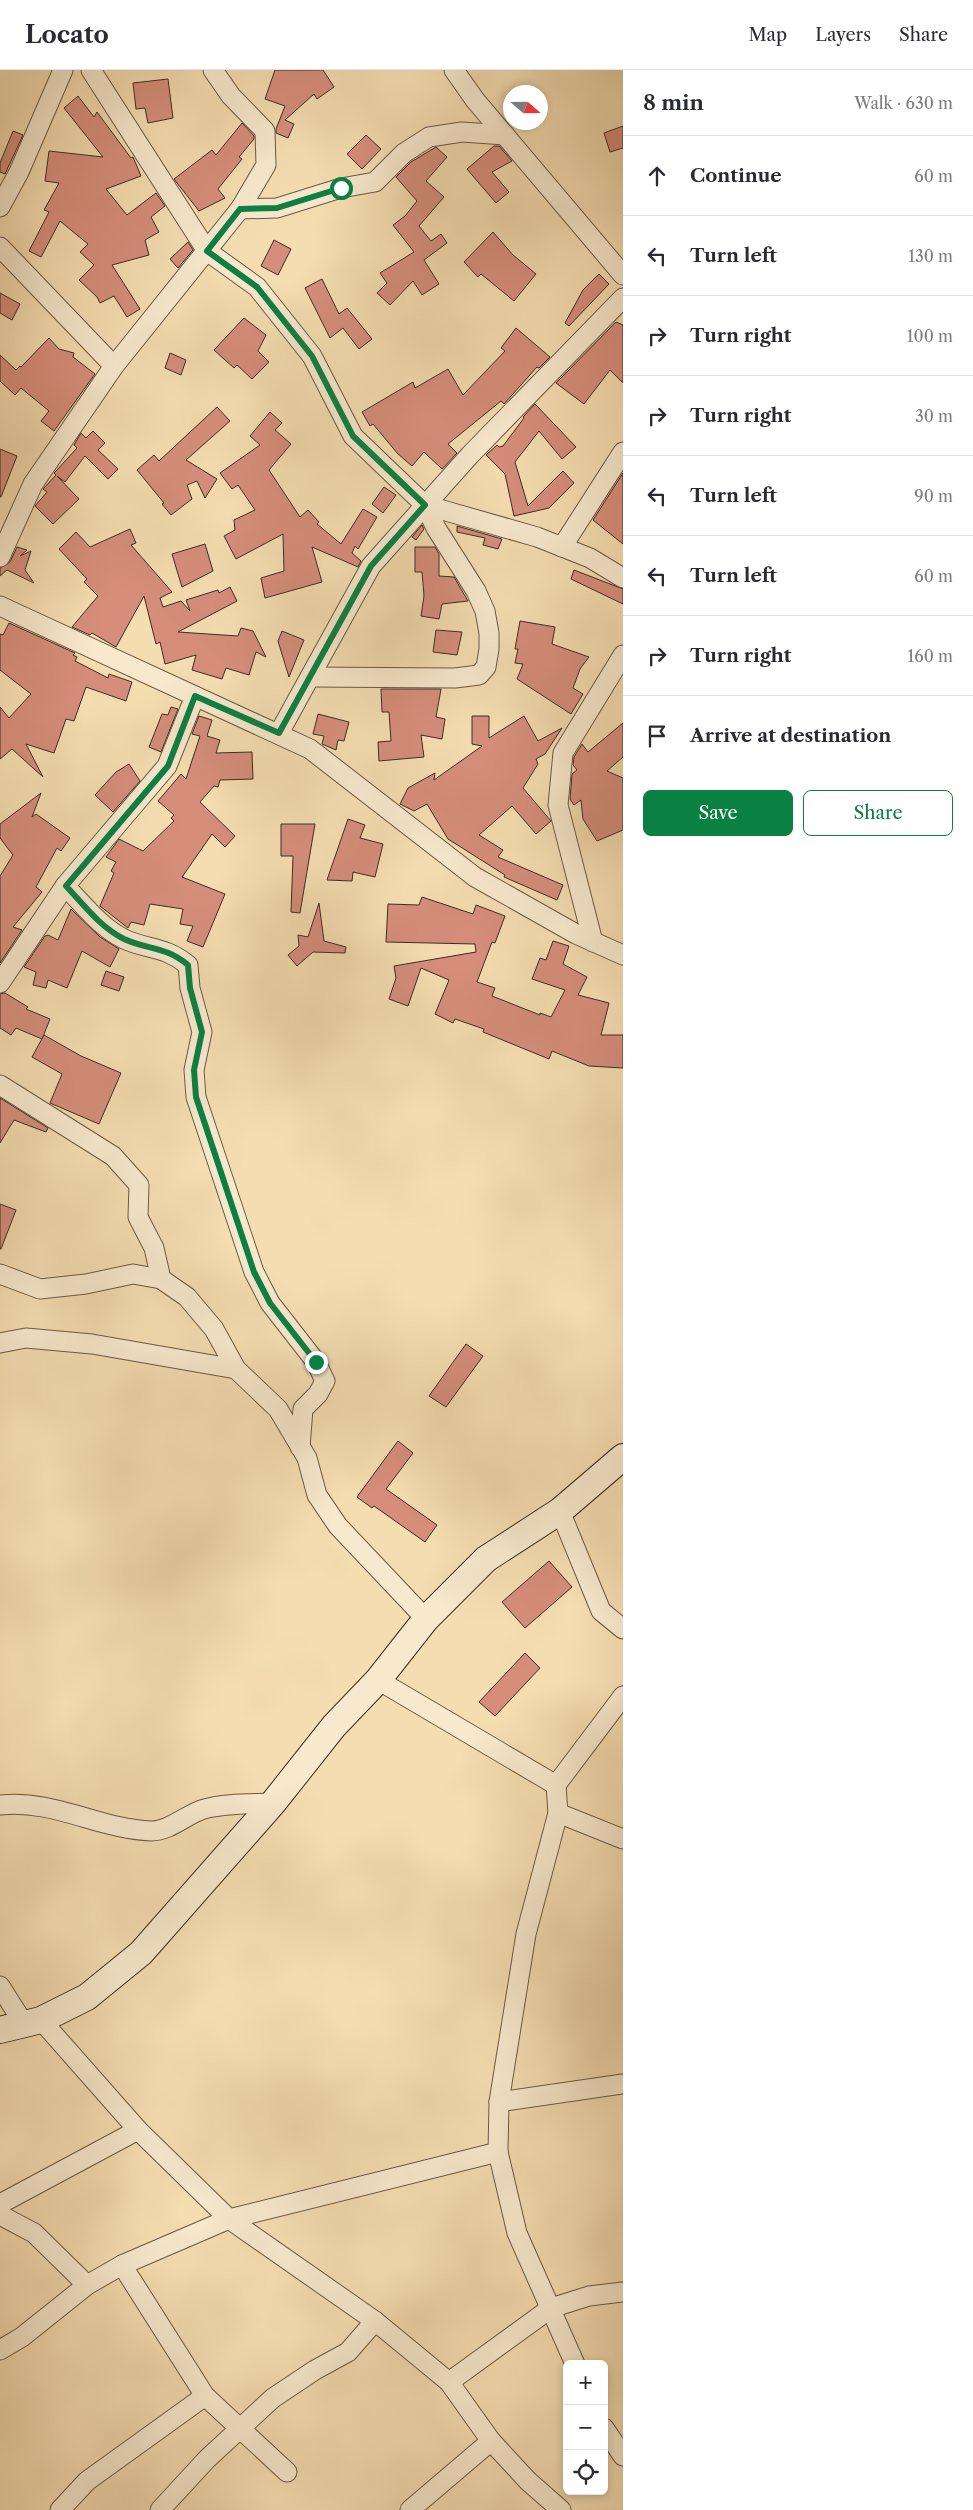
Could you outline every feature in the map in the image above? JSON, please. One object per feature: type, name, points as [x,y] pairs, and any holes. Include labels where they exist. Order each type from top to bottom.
[{"type":"main road","points":[[22,2025],[87,1997],[141,1953],[273,1803],[334,1726],[378,1680],[426,1619],[486,1559],[560,1510],[623,1457]]},
{"type":"street","points":[[0,208],[19,172],[63,70]]},
{"type":"street","points":[[91,70],[207,251],[257,287],[312,356],[353,436],[425,505],[436,528],[476,591],[485,611],[489,633],[486,667],[478,675],[455,678],[310,677]]},
{"type":"street","points":[[0,557],[33,484],[114,366],[240,209],[266,165],[265,131],[231,96],[213,70]]},
{"type":"street","points":[[454,70],[505,135],[623,275]]},
{"type":"street","points":[[240,209],[277,208],[341,188],[375,182],[404,153],[429,136],[462,132],[505,135]]},
{"type":"street","points":[[0,247],[114,366]]},
{"type":"street","points":[[279,733],[371,566],[470,455],[623,298]]},
{"type":"street","points":[[562,547],[623,452]]},
{"type":"street","points":[[425,505],[536,537],[590,558],[623,578]]},
{"type":"street","points":[[0,606],[279,733],[310,749],[475,877],[593,942],[623,955]]},
{"type":"street","points":[[593,942],[558,805],[563,753],[623,655]]},
{"type":"street","points":[[0,983],[66,886],[168,766],[195,696]]},
{"type":"street","points":[[66,886],[100,922],[124,939],[174,954],[188,965],[190,988],[202,1032],[194,1070],[196,1097],[254,1272],[270,1303],[316,1362],[325,1381],[318,1394],[303,1409],[300,1447]]},
{"type":"street","points":[[0,1084],[113,1156],[139,1184],[138,1217],[154,1248],[161,1279]]},
{"type":"street","points":[[0,1274],[40,1289],[86,1284],[133,1274],[161,1279],[187,1297],[214,1329],[236,1369],[278,1409],[307,1458],[317,1495],[338,1526],[426,1619]]},
{"type":"street","points":[[0,1343],[26,1338],[92,1344],[236,1369]]},
{"type":"street","points":[[560,1510],[601,1611],[623,1629]]},
{"type":"street","points":[[378,1680],[556,1785]]},
{"type":"street","points":[[573,2360],[518,2233],[498,2152],[499,2102],[526,1934],[558,1813],[556,1785],[623,1696]]},
{"type":"street","points":[[0,1805],[15,1803],[42,1805],[94,1820],[152,1831],[169,1826],[203,1810],[232,1804],[273,1803]]},
{"type":"street","points":[[558,1813],[623,1838]]},
{"type":"street","points":[[0,1986],[22,2025],[138,2130],[229,2219],[375,2321],[449,2382],[491,2441],[528,2482],[561,2510]]},
{"type":"street","points":[[499,2102],[623,2084]]},
{"type":"street","points":[[0,2204],[138,2130]]},
{"type":"street","points":[[0,2350],[22,2337],[87,2285],[122,2265],[229,2219],[498,2152]]},
{"type":"street","points":[[0,2215],[34,2233],[87,2285]]},
{"type":"street","points":[[122,2265],[205,2396],[238,2429],[287,2472]]},
{"type":"street","points":[[449,2382],[550,2308],[589,2296],[623,2292]]},
{"type":"street","points":[[160,2510],[207,2458],[273,2398],[315,2370],[348,2352],[375,2321]]},
{"type":"street","points":[[60,2510],[87,2481],[205,2396]]},
{"type":"street","points":[[608,2434],[623,2456]]},
{"type":"street","points":[[410,2510],[491,2441]]},
{"type":"building","points":[[275,70],[323,70],[334,87],[317,99],[314,94],[285,120],[294,124],[288,138],[276,133],[285,106],[265,99]]},
{"type":"building","points":[[168,79],[173,118],[148,123],[145,108],[136,109],[133,83]]},
{"type":"building","points":[[78,96],[94,117],[97,112],[131,158],[133,157],[141,176],[106,189],[127,215],[156,193],[165,206],[151,217],[159,232],[145,240],[149,255],[112,265],[140,309],[127,317],[114,296],[100,303],[97,297],[79,280],[94,265],[80,252],[88,244],[60,221],[41,257],[29,251],[49,212],[44,210],[59,183],[45,181],[49,151],[103,157],[64,108]]},
{"type":"building","points":[[242,123],[254,136],[254,139],[239,157],[242,159],[218,189],[225,198],[199,211],[174,179],[212,150],[216,155]]},
{"type":"building","points":[[623,126],[623,148],[610,152],[604,133]]},
{"type":"building","points":[[13,131],[23,135],[5,174],[0,172],[0,163]]},
{"type":"building","points":[[366,135],[381,149],[362,169],[347,154]]},
{"type":"building","points":[[494,146],[499,146],[512,161],[492,172],[509,192],[496,203],[467,169]]},
{"type":"building","points":[[436,147],[447,157],[426,181],[444,197],[419,226],[431,241],[441,234],[447,243],[424,260],[439,284],[422,295],[413,281],[390,305],[377,293],[387,283],[380,273],[414,252],[393,225],[405,216],[417,201],[396,177],[411,162]]},
{"type":"building","points":[[493,232],[513,255],[536,274],[514,301],[481,274],[478,277],[464,262]]},
{"type":"building","points":[[274,240],[291,249],[278,275],[261,266]]},
{"type":"building","points":[[188,242],[193,250],[178,268],[170,259]]},
{"type":"building","points":[[599,274],[609,284],[569,326],[565,323],[583,290]]},
{"type":"building","points":[[322,279],[339,314],[347,308],[372,339],[359,349],[343,328],[330,338],[305,288]]},
{"type":"building","points":[[0,293],[20,304],[12,320],[0,313]]},
{"type":"building","points":[[244,318],[266,335],[258,351],[269,362],[252,379],[237,365],[234,368],[214,350]]},
{"type":"building","points":[[616,322],[623,325],[623,383],[610,370],[584,404],[556,383]]},
{"type":"building","points":[[516,328],[550,357],[539,368],[537,367],[504,404],[501,401],[448,444],[457,453],[442,469],[424,452],[412,466],[398,454],[373,424],[370,426],[362,412],[413,382],[415,388],[448,369],[463,395],[505,351],[501,348]]},
{"type":"building","points":[[49,338],[59,349],[74,353],[73,357],[95,374],[54,431],[41,421],[49,411],[21,388],[15,395],[0,381],[0,355],[16,370]]},
{"type":"building","points":[[170,353],[186,360],[181,375],[165,368]]},
{"type":"building","points":[[535,404],[576,447],[562,459],[539,431],[515,462],[528,506],[563,471],[574,483],[549,508],[514,516],[505,474],[486,455],[497,445],[499,447],[503,446],[523,417]]},
{"type":"building","points":[[217,407],[230,421],[186,460],[217,479],[205,498],[197,481],[187,485],[192,499],[171,515],[162,504],[164,503],[137,470],[154,455],[159,461]]},
{"type":"building","points":[[270,412],[282,423],[275,430],[291,444],[269,470],[300,517],[308,510],[319,522],[317,524],[341,544],[363,509],[377,517],[358,549],[355,546],[352,553],[361,561],[358,567],[312,547],[322,582],[265,598],[261,578],[284,571],[283,534],[236,559],[224,536],[235,530],[234,520],[255,510],[238,485],[232,489],[220,473],[260,445],[250,436]]},
{"type":"building","points":[[93,431],[105,443],[98,450],[118,469],[108,479],[85,456],[65,482],[57,476],[79,499],[53,524],[35,506],[47,492],[43,489],[56,475],[54,473],[77,448],[74,445],[81,433],[86,438]]},
{"type":"building","points":[[0,449],[17,456],[1,497],[0,497]]},
{"type":"building","points":[[623,473],[623,544],[593,520]]},
{"type":"building","points":[[384,487],[396,495],[383,513],[372,504]]},
{"type":"building","points":[[422,525],[424,529],[416,540],[412,537]]},
{"type":"building","points":[[457,526],[502,539],[498,549],[483,545],[485,538],[457,532]]},
{"type":"building","points":[[130,529],[136,543],[131,545],[172,592],[160,598],[163,607],[181,601],[190,611],[186,600],[218,590],[219,593],[230,587],[237,601],[178,632],[238,636],[241,628],[253,631],[266,657],[256,652],[249,675],[226,668],[222,679],[192,670],[196,655],[165,664],[160,642],[156,644],[144,596],[116,647],[92,633],[90,635],[72,627],[98,596],[84,582],[87,579],[59,549],[76,532],[90,547]]},
{"type":"building","points":[[205,544],[213,571],[182,587],[172,554]]},
{"type":"building","points":[[17,547],[27,550],[20,556],[31,551],[25,570],[34,583],[7,570],[0,576],[0,568],[10,562]]},
{"type":"building","points":[[415,547],[435,547],[439,554],[439,576],[454,577],[468,601],[442,604],[439,619],[421,616],[424,596],[422,572],[415,572]]},
{"type":"building","points":[[574,570],[623,589],[623,604],[571,579]]},
{"type":"building","points":[[520,621],[555,627],[552,644],[589,657],[580,669],[573,688],[583,694],[571,714],[517,679],[523,664],[515,663],[518,649],[515,649]]},
{"type":"building","points":[[9,623],[75,653],[73,655],[77,657],[75,661],[108,678],[109,674],[132,682],[126,701],[86,687],[74,721],[66,719],[54,753],[26,744],[43,777],[12,749],[0,759],[0,707],[9,718],[31,694],[0,670],[0,634],[3,635]]},
{"type":"building","points":[[436,630],[462,632],[457,655],[433,652]]},
{"type":"building","points":[[282,631],[304,640],[289,677],[278,641]]},
{"type":"building","points":[[381,689],[441,689],[436,717],[445,719],[442,739],[421,735],[424,757],[379,761],[378,742],[391,741],[389,712],[382,712]]},
{"type":"building","points":[[171,707],[178,709],[161,752],[149,747],[162,714],[168,715]]},
{"type":"building","points":[[318,714],[349,722],[344,741],[338,740],[336,750],[322,744],[324,736],[313,734]]},
{"type":"building","points":[[199,716],[212,720],[207,736],[220,740],[216,753],[252,752],[253,779],[220,780],[218,787],[214,786],[200,802],[235,836],[225,847],[212,834],[182,877],[225,894],[203,947],[187,941],[193,926],[180,924],[183,909],[150,904],[144,925],[131,922],[128,928],[100,906],[114,873],[111,871],[116,862],[106,857],[119,839],[143,851],[174,821],[171,818],[174,815],[158,801],[181,774],[186,779],[200,736],[192,734]]},
{"type":"building","points":[[472,716],[489,716],[489,738],[524,716],[538,741],[562,728],[545,754],[536,759],[538,764],[523,788],[551,821],[536,834],[512,806],[479,835],[503,850],[498,857],[563,885],[557,900],[504,877],[505,875],[448,839],[427,804],[414,811],[400,804],[408,788],[435,773],[434,780],[482,746],[472,744]]},
{"type":"building","points":[[623,723],[623,757],[607,771],[623,778],[623,830],[597,841],[583,819],[581,800],[574,805],[570,799],[572,774],[577,770],[573,765],[574,757],[582,744],[588,752]]},
{"type":"building","points":[[129,764],[140,781],[113,812],[95,795],[116,772]]},
{"type":"building","points":[[41,793],[32,817],[36,814],[70,838],[61,851],[57,848],[36,887],[42,892],[13,927],[22,930],[0,963],[0,876],[13,855],[0,838],[0,824]]},
{"type":"building","points":[[348,819],[365,825],[360,838],[383,844],[375,877],[353,872],[352,881],[327,880]]},
{"type":"building","points":[[281,824],[315,824],[300,913],[291,912],[293,856],[281,856]]},
{"type":"building","points":[[422,897],[473,914],[476,905],[505,916],[495,943],[492,942],[477,982],[495,988],[492,996],[540,1015],[540,1013],[551,1017],[565,990],[532,979],[540,958],[546,960],[553,941],[569,946],[563,964],[587,977],[578,995],[609,1003],[601,1035],[623,1035],[623,1068],[589,1066],[552,1051],[549,1059],[483,1032],[484,1029],[455,1019],[453,1023],[435,1014],[449,980],[421,968],[408,1006],[389,999],[396,978],[394,966],[476,952],[475,944],[386,942],[388,904],[419,905]]},
{"type":"building","points":[[319,903],[324,941],[346,947],[345,953],[313,952],[297,966],[288,955],[299,946],[298,935],[308,937]]},
{"type":"building","points":[[71,909],[100,937],[119,949],[110,967],[82,951],[67,988],[48,980],[46,988],[33,985],[36,972],[24,967],[45,936],[48,935],[58,940]]},
{"type":"building","points":[[106,971],[124,977],[119,991],[101,985]]},
{"type":"building","points":[[5,993],[28,1007],[26,1009],[50,1019],[42,1039],[16,1028],[11,1035],[0,1028],[0,994]]},
{"type":"building","points":[[44,1035],[81,1056],[121,1073],[99,1124],[50,1103],[62,1074],[32,1057]]},
{"type":"building","points":[[0,1098],[48,1128],[46,1132],[14,1120],[0,1143]]},
{"type":"building","points":[[0,1204],[16,1210],[1,1249],[0,1249]]},
{"type":"building","points":[[466,1344],[483,1356],[446,1407],[429,1396]]},
{"type":"building","points":[[398,1441],[413,1453],[386,1489],[437,1525],[425,1542],[374,1506],[372,1508],[357,1497]]},
{"type":"building","points":[[549,1561],[572,1587],[525,1628],[502,1602]]},
{"type":"building","points":[[525,1653],[540,1668],[495,1716],[479,1702]]},
{"type":"route","points":[[316,1362],[270,1303],[254,1272],[225,1179],[196,1097],[194,1070],[202,1032],[190,988],[188,965],[174,954],[124,939],[100,922],[66,886],[168,766],[195,696],[279,733],[371,566],[425,505],[353,436],[312,356],[257,287],[207,251],[240,209],[277,208],[341,188]]}]
